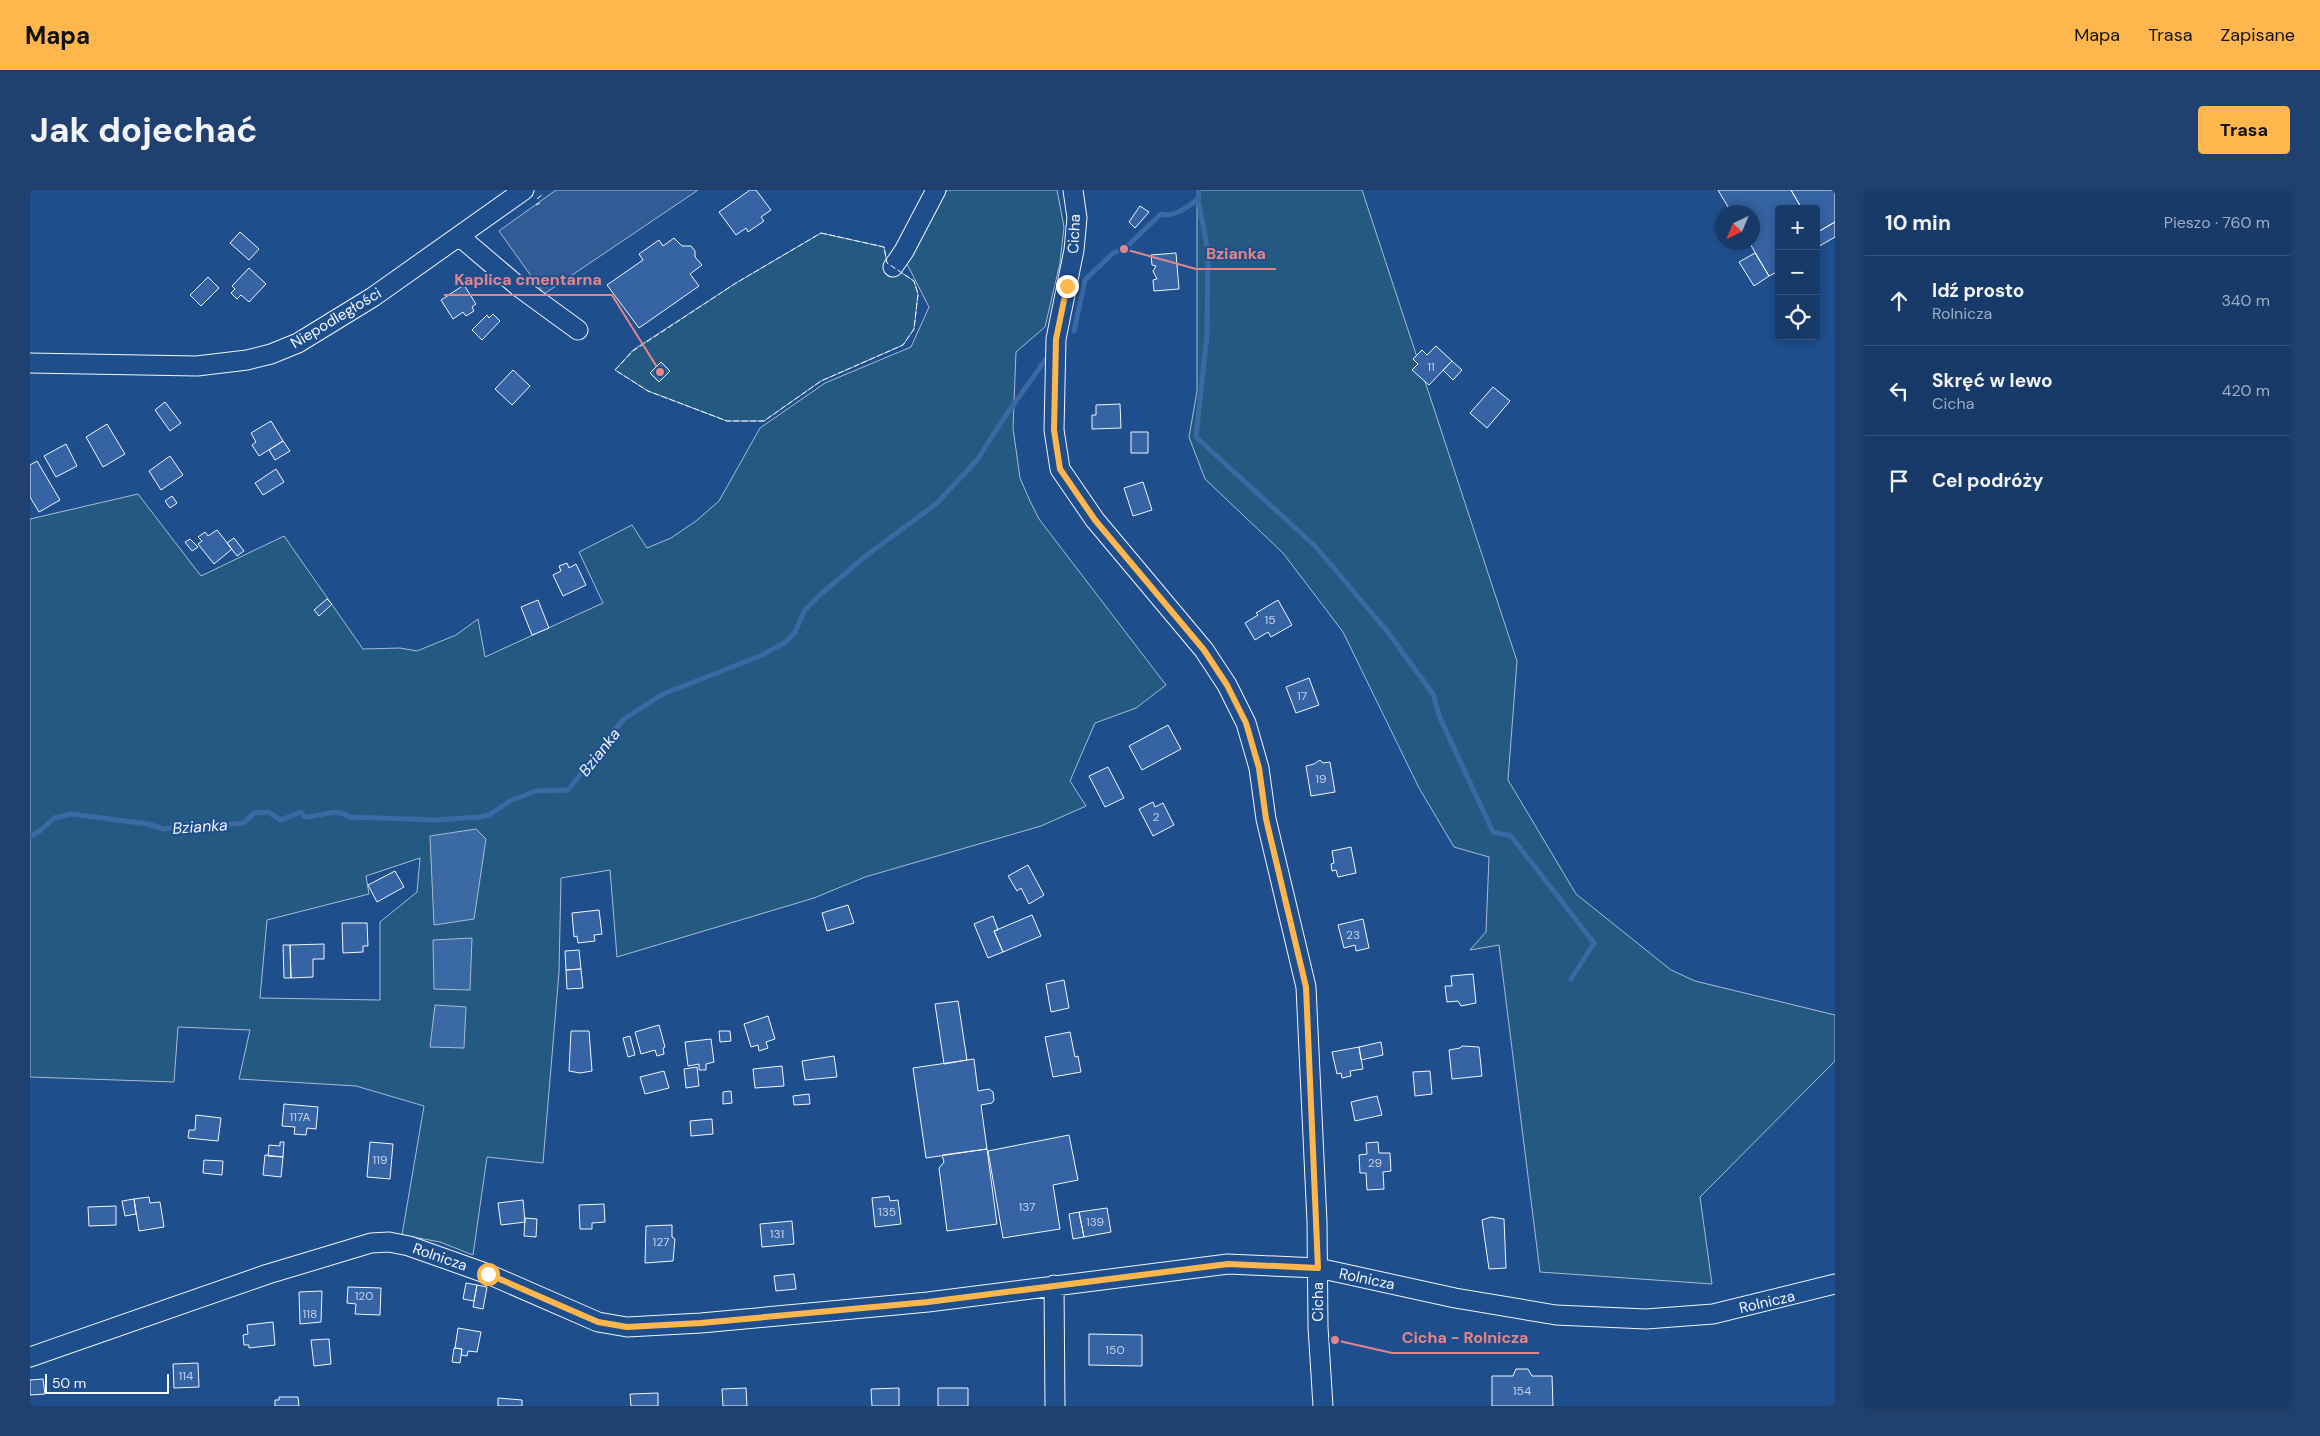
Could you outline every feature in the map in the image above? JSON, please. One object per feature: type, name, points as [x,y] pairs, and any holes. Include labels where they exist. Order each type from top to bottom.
[{"type":"street","name":"Niepodległości","points":[[30,364],[197,366],[223,364],[271,354],[298,343],[332,324],[524,190]]},
{"type":"street","points":[[893,267],[936,190]]},
{"type":"street","name":"Cicha","points":[[1073,190],[1077,218],[1074,250],[1056,339],[1054,430],[1060,469],[1095,520],[1204,650],[1227,685],[1246,723],[1259,768],[1268,828],[1306,987],[1318,1268],[1318,1327],[1323,1406]]},
{"type":"street","points":[[460,236],[519,287],[578,330]]},
{"type":"street","name":"Rolnicza","points":[[30,1357],[268,1274],[371,1243],[389,1242],[409,1246],[488,1274],[598,1322],[627,1327],[701,1323],[928,1302],[1228,1264],[1318,1268],[1455,1298],[1556,1315],[1646,1319],[1713,1314],[1835,1284]]},
{"type":"street","points":[[1054,1285],[1055,1406]]},
{"type":"shaded area","points":[[556,190],[698,190],[544,294],[499,231]]},
{"type":"shaded area","points":[[947,190],[1057,190],[1064,227],[1060,263],[1045,327],[1016,352],[1013,428],[1020,478],[1039,519],[1166,685],[1136,708],[1095,723],[1070,781],[1086,806],[1041,826],[865,877],[814,898],[617,957],[610,870],[561,878],[559,972],[543,1163],[487,1157],[473,1255],[440,1242],[402,1235],[424,1106],[356,1086],[239,1079],[250,1030],[178,1027],[174,1082],[30,1077],[30,519],[138,494],[201,576],[284,536],[363,649],[400,648],[417,651],[456,635],[478,619],[485,657],[603,603],[579,552],[632,525],[647,548],[671,538],[696,521],[719,501],[760,428],[825,383],[911,347],[929,307],[907,264]],"holes":[[[420,858],[417,892],[380,922],[380,1000],[260,998],[267,920],[369,894],[366,876]]]},
{"type":"shaded area","points":[[1197,190],[1362,190],[1517,661],[1508,780],[1576,894],[1671,970],[1695,981],[1835,1015],[1835,1061],[1700,1197],[1712,1284],[1540,1272],[1499,945],[1470,950],[1486,932],[1489,857],[1454,847],[1419,788],[1343,632],[1283,553],[1205,479],[1189,437],[1197,391]]},
{"type":"shaded area","points":[[821,233],[884,247],[887,263],[914,281],[918,294],[914,329],[903,345],[821,381],[764,421],[727,421],[648,391],[615,370],[633,350],[736,283]]},
{"type":"shaded area","points":[[476,829],[486,839],[474,919],[434,925],[430,836]]},
{"type":"shaded area","points":[[472,938],[470,990],[434,989],[433,940]]},
{"type":"shaded area","points":[[435,1005],[466,1007],[464,1048],[430,1047]]},
{"type":"building","points":[[750,190],[756,190],[771,210],[761,217],[764,221],[748,232],[746,228],[736,235],[719,212]]},
{"type":"building","points":[[1718,190],[1791,190],[1800,205],[1775,205],[1775,273],[1769,276],[1754,250],[1760,250],[1760,205],[1727,205]]},
{"type":"building","points":[[1791,190],[1835,190],[1835,222],[1820,231],[1820,205],[1800,205]]},
{"type":"building","points":[[1140,206],[1149,212],[1135,228],[1129,222]]},
{"type":"building","points":[[1835,222],[1835,237],[1820,246],[1820,231]]},
{"type":"building","points":[[240,232],[259,249],[249,260],[230,243]]},
{"type":"building","points":[[674,238],[682,246],[691,246],[695,251],[695,257],[702,265],[690,274],[699,286],[639,328],[607,285],[643,260],[639,254],[659,240],[663,246]]},
{"type":"building","points":[[1176,253],[1179,289],[1154,291],[1153,280],[1157,279],[1153,271],[1156,266],[1152,265],[1151,255]]},
{"type":"building","points":[[1755,253],[1769,276],[1754,286],[1739,262]]},
{"type":"building","points":[[249,268],[266,284],[249,302],[241,295],[237,299],[231,293],[235,289],[232,286]]},
{"type":"building","points":[[208,277],[219,288],[201,306],[190,295]]},
{"type":"building","points":[[464,285],[476,304],[472,307],[474,311],[466,316],[463,312],[453,319],[441,300]]},
{"type":"building","points":[[493,314],[500,321],[482,340],[472,330],[487,315],[489,318]]},
{"type":"building","points":[[1436,346],[1452,361],[1429,385],[1412,370],[1418,364],[1413,359],[1422,350],[1427,355]]},
{"type":"building","points":[[1452,361],[1462,370],[1453,380],[1443,370]]},
{"type":"building","points":[[661,362],[670,371],[659,382],[650,373]]},
{"type":"building","points":[[513,370],[530,386],[512,405],[495,389]]},
{"type":"building","points":[[1493,387],[1510,401],[1487,428],[1470,413]]},
{"type":"building","points":[[165,402],[181,423],[170,431],[155,410]]},
{"type":"building","points":[[1120,404],[1121,428],[1092,429],[1092,415],[1096,415],[1096,405]]},
{"type":"building","points":[[271,421],[283,441],[259,456],[252,445],[256,442],[251,433]]},
{"type":"building","points":[[107,424],[125,454],[103,467],[86,437]]},
{"type":"building","points":[[1131,432],[1148,432],[1148,453],[1131,453]]},
{"type":"building","points":[[283,441],[290,451],[275,460],[269,450]]},
{"type":"building","points":[[66,444],[77,466],[56,477],[44,456]]},
{"type":"building","points":[[170,456],[183,475],[161,490],[149,471]]},
{"type":"building","points":[[37,461],[60,500],[39,512],[30,497],[30,465]]},
{"type":"building","points":[[276,469],[284,482],[263,495],[255,483]]},
{"type":"building","points":[[1143,482],[1152,510],[1133,516],[1124,488]]},
{"type":"building","points":[[172,496],[177,503],[170,508],[165,501]]},
{"type":"building","points":[[217,530],[232,549],[214,564],[198,544],[202,541],[198,537],[205,532],[208,536]]},
{"type":"building","points":[[234,538],[244,551],[237,556],[227,543]]},
{"type":"building","points":[[190,539],[198,547],[192,551],[185,542]]},
{"type":"building","points":[[567,563],[569,568],[576,564],[586,585],[563,596],[553,575],[561,571],[559,566]]},
{"type":"building","points":[[327,599],[332,604],[319,616],[314,610]]},
{"type":"building","points":[[538,600],[549,628],[532,635],[521,607]]},
{"type":"building","points":[[1278,600],[1292,625],[1271,637],[1268,632],[1255,640],[1245,623],[1258,615],[1256,613]]},
{"type":"building","points":[[1309,678],[1319,705],[1296,713],[1286,687]]},
{"type":"building","points":[[1168,725],[1181,749],[1142,770],[1129,746]]},
{"type":"building","points":[[1320,760],[1323,763],[1330,762],[1335,792],[1311,796],[1306,766]]},
{"type":"building","points":[[1108,767],[1124,798],[1105,807],[1089,776]]},
{"type":"building","points":[[1153,802],[1155,807],[1163,803],[1174,825],[1153,836],[1139,809]]},
{"type":"building","points":[[1351,847],[1356,873],[1338,877],[1336,870],[1332,871],[1331,864],[1334,863],[1332,851]]},
{"type":"building","points":[[1028,865],[1044,895],[1029,904],[1021,888],[1017,891],[1008,876]]},
{"type":"building","points":[[395,871],[404,887],[377,902],[368,885]]},
{"type":"building","points":[[848,905],[854,923],[827,931],[822,913]]},
{"type":"building","points":[[599,910],[602,934],[594,935],[595,941],[578,943],[577,936],[574,937],[572,913]]},
{"type":"building","points":[[1032,915],[1041,936],[1003,952],[994,931]]},
{"type":"building","points":[[993,916],[998,930],[994,931],[1003,952],[988,958],[974,924]]},
{"type":"building","points":[[1363,919],[1369,948],[1356,951],[1355,945],[1344,948],[1338,925]]},
{"type":"building","points":[[342,923],[367,923],[368,946],[363,946],[363,952],[343,953]]},
{"type":"building","points":[[324,944],[324,959],[313,959],[313,977],[291,978],[290,945]]},
{"type":"building","points":[[283,945],[290,945],[291,978],[284,978]]},
{"type":"building","points":[[579,950],[581,969],[566,970],[565,951]]},
{"type":"building","points":[[581,969],[583,988],[567,989],[566,970]]},
{"type":"building","points":[[1473,974],[1476,1003],[1461,1006],[1458,1001],[1447,1002],[1445,986],[1452,986],[1451,976]]},
{"type":"building","points":[[1064,980],[1069,1008],[1051,1012],[1046,984]]},
{"type":"building","points":[[958,1001],[967,1060],[944,1064],[935,1004]]},
{"type":"building","points":[[768,1016],[775,1039],[766,1042],[768,1048],[759,1051],[758,1045],[751,1047],[744,1024]]},
{"type":"building","points":[[659,1025],[665,1047],[663,1048],[664,1054],[657,1056],[655,1050],[641,1054],[635,1032]]},
{"type":"building","points":[[571,1031],[589,1031],[592,1071],[580,1073],[569,1071]]},
{"type":"building","points":[[719,1031],[730,1031],[731,1041],[720,1042]]},
{"type":"building","points":[[1070,1032],[1075,1057],[1078,1056],[1081,1072],[1053,1077],[1045,1037]]},
{"type":"building","points":[[630,1036],[635,1055],[628,1057],[623,1038]]},
{"type":"building","points":[[711,1039],[714,1062],[706,1064],[706,1070],[699,1070],[699,1064],[688,1066],[685,1042]]},
{"type":"building","points":[[1381,1042],[1383,1055],[1361,1060],[1359,1047]]},
{"type":"building","points":[[1462,1046],[1479,1047],[1482,1076],[1452,1079],[1449,1050]]},
{"type":"building","points":[[1359,1047],[1363,1069],[1350,1071],[1351,1076],[1342,1078],[1341,1073],[1337,1074],[1332,1052]]},
{"type":"building","points":[[834,1056],[837,1077],[805,1080],[802,1061]]},
{"type":"building","points":[[974,1059],[978,1091],[989,1089],[993,1092],[994,1100],[992,1103],[981,1105],[987,1149],[926,1158],[913,1068]]},
{"type":"building","points":[[782,1066],[784,1086],[755,1088],[753,1069]]},
{"type":"building","points":[[697,1067],[699,1086],[686,1088],[684,1069]]},
{"type":"building","points":[[664,1071],[669,1088],[645,1094],[640,1077]]},
{"type":"building","points":[[1430,1071],[1432,1094],[1415,1096],[1413,1072]]},
{"type":"building","points":[[731,1091],[732,1103],[723,1104],[723,1092]]},
{"type":"building","points":[[809,1094],[810,1104],[794,1105],[793,1096]]},
{"type":"building","points":[[1377,1096],[1382,1115],[1355,1121],[1351,1102]]},
{"type":"building","points":[[284,1104],[318,1107],[316,1129],[307,1128],[306,1135],[294,1134],[295,1127],[282,1126]]},
{"type":"building","points":[[196,1115],[221,1118],[218,1141],[188,1138],[189,1130],[195,1130]]},
{"type":"building","points":[[712,1119],[713,1134],[691,1136],[690,1121]]},
{"type":"building","points":[[1069,1135],[1078,1180],[1053,1185],[1060,1229],[1003,1238],[988,1151]]},
{"type":"building","points":[[280,1142],[284,1142],[283,1157],[268,1156],[269,1145],[280,1146]]},
{"type":"building","points":[[370,1142],[393,1144],[390,1179],[367,1177]]},
{"type":"building","points":[[1378,1142],[1379,1153],[1390,1153],[1391,1171],[1383,1172],[1384,1189],[1367,1190],[1366,1173],[1360,1173],[1359,1155],[1367,1154],[1366,1143]]},
{"type":"building","points":[[987,1149],[997,1224],[947,1231],[939,1168],[944,1162],[942,1155]]},
{"type":"building","points":[[265,1155],[283,1157],[281,1177],[263,1175]]},
{"type":"building","points":[[204,1160],[223,1161],[222,1175],[203,1173]]},
{"type":"building","points":[[889,1196],[890,1201],[898,1200],[901,1224],[875,1227],[872,1198]]},
{"type":"building","points":[[149,1197],[150,1203],[160,1202],[164,1227],[139,1231],[134,1199]]},
{"type":"building","points":[[134,1199],[136,1214],[125,1216],[122,1201]]},
{"type":"building","points":[[523,1200],[525,1222],[501,1225],[498,1203]]},
{"type":"building","points":[[604,1204],[605,1222],[592,1223],[592,1229],[580,1229],[579,1205]]},
{"type":"building","points":[[116,1206],[116,1225],[89,1226],[88,1207]]},
{"type":"building","points":[[1107,1208],[1111,1232],[1084,1237],[1079,1212]]},
{"type":"building","points":[[1079,1212],[1084,1237],[1073,1239],[1069,1214]]},
{"type":"building","points":[[1491,1217],[1504,1219],[1506,1268],[1489,1269],[1482,1220]]},
{"type":"building","points":[[525,1218],[537,1219],[536,1237],[524,1236]]},
{"type":"building","points":[[792,1221],[794,1244],[762,1247],[760,1224]]},
{"type":"building","points":[[672,1225],[672,1237],[675,1239],[673,1261],[645,1263],[646,1226]]},
{"type":"building","points":[[794,1274],[796,1289],[776,1291],[774,1276]]},
{"type":"building","points":[[466,1283],[477,1285],[474,1301],[463,1299]]},
{"type":"building","points":[[477,1285],[487,1287],[483,1309],[473,1307]]},
{"type":"building","points":[[348,1287],[381,1288],[380,1315],[355,1314],[356,1304],[347,1303]]},
{"type":"building","points":[[322,1291],[321,1322],[300,1324],[299,1292]]},
{"type":"building","points":[[273,1322],[275,1345],[249,1348],[249,1345],[244,1345],[243,1335],[248,1334],[247,1325]]},
{"type":"building","points":[[458,1328],[481,1332],[477,1352],[468,1351],[467,1356],[461,1355],[462,1349],[455,1348]]},
{"type":"building","points":[[1089,1334],[1142,1335],[1142,1366],[1089,1365]]},
{"type":"building","points":[[329,1339],[331,1364],[314,1366],[311,1340]]},
{"type":"building","points":[[454,1348],[462,1349],[460,1363],[452,1362]]},
{"type":"building","points":[[198,1363],[199,1387],[174,1388],[173,1364]]},
{"type":"building","points":[[1516,1369],[1528,1369],[1532,1376],[1552,1376],[1553,1406],[1492,1406],[1492,1376],[1513,1376]]},
{"type":"building","points":[[43,1379],[45,1394],[30,1395],[30,1380]]},
{"type":"building","points":[[746,1388],[747,1406],[723,1406],[722,1389]]},
{"type":"building","points":[[899,1388],[899,1406],[872,1406],[871,1389]]},
{"type":"building","points":[[938,1388],[968,1388],[968,1406],[938,1406]]},
{"type":"building","points":[[658,1393],[658,1406],[631,1406],[630,1394]]},
{"type":"building","points":[[279,1397],[298,1397],[299,1406],[275,1406],[275,1400],[279,1400]]},
{"type":"building","points":[[498,1398],[522,1400],[522,1406],[498,1406]]},
{"type":"waterway","name":"Bzianka","points":[[1074,331],[1085,280],[1113,253],[1124,249],[1161,214],[1176,213],[1198,199],[1199,190]]},
{"type":"waterway","points":[[1198,199],[1208,251],[1207,334],[1196,437],[1315,546],[1387,631],[1433,694],[1440,718],[1493,832],[1511,836],[1594,943],[1571,979]]},
{"type":"waterway","name":"Bzianka","points":[[30,836],[40,831],[54,818],[71,814],[148,824],[164,829],[192,824],[200,827],[244,823],[254,813],[268,812],[281,820],[301,812],[305,817],[333,813],[344,814],[349,817],[436,820],[479,817],[489,815],[510,801],[536,791],[568,790],[584,770],[593,764],[609,736],[624,719],[663,694],[760,656],[786,642],[795,632],[805,610],[821,594],[867,555],[937,503],[977,460],[1048,356]]},
{"type":"fence","points":[[537,199],[543,194]]},
{"type":"fence","points":[[536,205],[540,203]]},
{"type":"fence","points":[[821,233],[884,247],[887,263],[914,281],[918,294],[914,329],[903,345],[821,381],[764,421],[727,421],[648,391],[615,370],[633,351],[736,283],[821,233]]},
{"type":"place","name":"Bzianka","points":[[1124,249]]},
{"type":"place","name":"Kaplica cmentarna","points":[[660,372]]},
{"type":"place","name":"Cicha - Rolnicza","points":[[1335,1340]]},
{"type":"route","points":[[488,1274],[598,1322],[627,1327],[701,1323],[928,1302],[1133,1274],[1228,1264],[1318,1268],[1306,987],[1294,930],[1266,819],[1259,768],[1246,723],[1227,685],[1204,650],[1095,520],[1060,469],[1054,430],[1056,339],[1067,286]]}]
